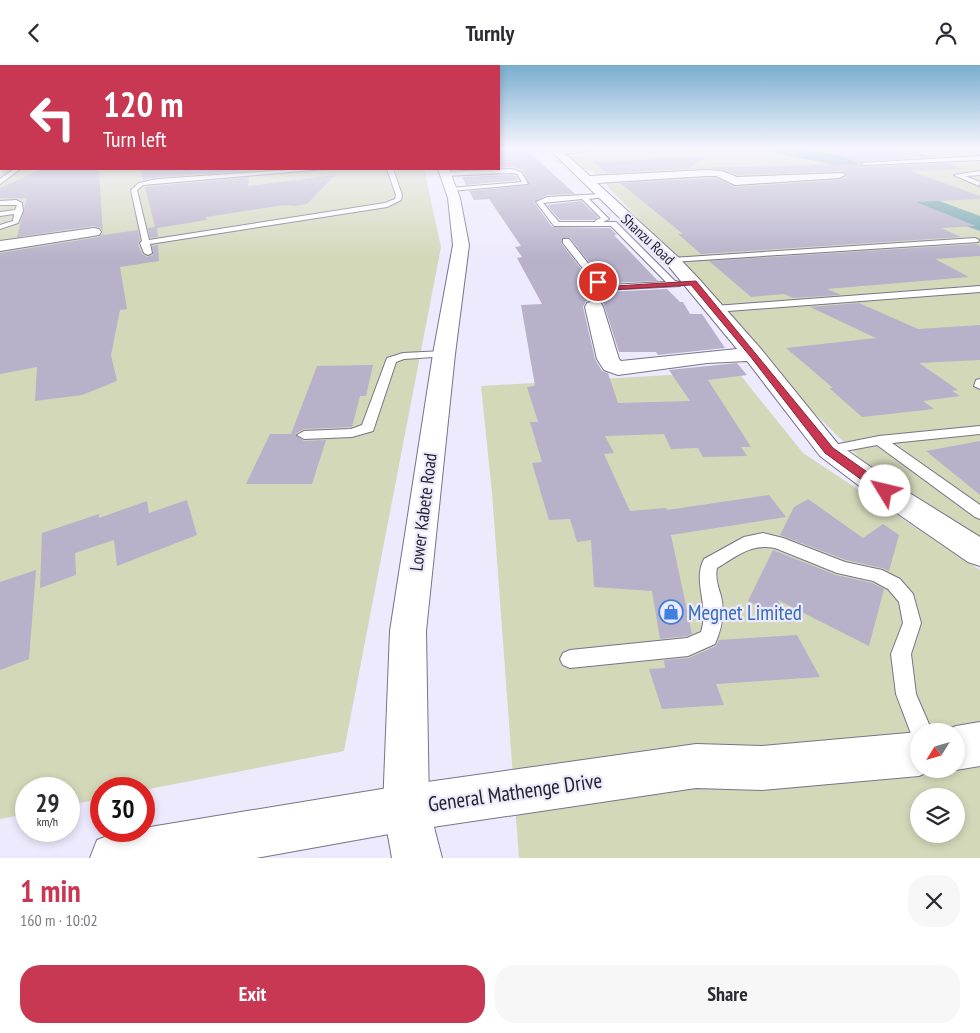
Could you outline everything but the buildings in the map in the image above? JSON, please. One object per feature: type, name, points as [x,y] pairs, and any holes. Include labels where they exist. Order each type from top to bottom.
[{"type":"street","name":"Lower Kabete Road","points":[[417,858],[406,808],[408,631],[444,354],[461,245],[448,185]]},
{"type":"street","name":"Shanzu Road","points":[[586,185],[672,260],[683,283],[715,309],[829,450],[885,491],[980,553]]},
{"type":"street","points":[[591,191],[631,185]]},
{"type":"street","points":[[0,246],[94,232]]},
{"type":"street","points":[[594,307],[608,359],[612,365],[618,368],[707,357],[753,354]]},
{"type":"street","points":[[965,746],[980,744]]},
{"type":"street","name":"General Mathenge Drive","points":[[115,858],[406,808],[696,766],[762,768],[910,755]]},
{"type":"lane","points":[[140,185],[134,190],[144,243],[148,253]]},
{"type":"lane","points":[[144,243],[387,205],[398,200],[399,195],[396,185]]},
{"type":"lane","points":[[568,224],[571,222],[606,219],[591,191],[540,202],[555,224],[568,224],[613,224],[683,283]]},
{"type":"lane","points":[[0,203],[18,202],[20,204],[20,211],[16,222],[0,227]]},
{"type":"lane","points":[[0,214],[20,211]]},
{"type":"lane","points":[[672,260],[975,240]]},
{"type":"lane","points":[[566,241],[598,282],[607,288],[683,283]]},
{"type":"lane","points":[[715,309],[980,289]]},
{"type":"lane","points":[[304,435],[352,433],[368,428],[391,359],[403,356],[444,354]]},
{"type":"lane","points":[[829,450],[879,440],[980,430]]},
{"type":"lane","points":[[879,440],[980,513]]},
{"type":"lane","points":[[570,659],[688,647],[708,638],[713,625],[714,604],[706,575],[710,564],[750,541],[763,539],[777,542],[843,568],[876,575],[894,584],[907,599],[912,623],[900,654],[906,694],[918,723]]},
{"type":"green space","points":[[0,185],[427,185],[441,247],[344,751],[155,788],[155,777],[90,777],[90,801],[80,803],[80,777],[15,777],[15,816],[0,819]]},
{"type":"green space","points":[[606,185],[980,185],[980,539],[865,463],[805,404],[669,251]]},
{"type":"green space","points":[[737,371],[803,453],[980,570],[980,858],[519,858],[492,493],[481,386]]},
{"type":"waterway","points":[[886,185],[918,201],[980,224]]},
{"type":"place","name":"Megnet Limited","points":[[671,612]]},
{"type":"route","points":[[598,282],[607,288],[693,283],[753,354],[829,450],[885,491]]}]
